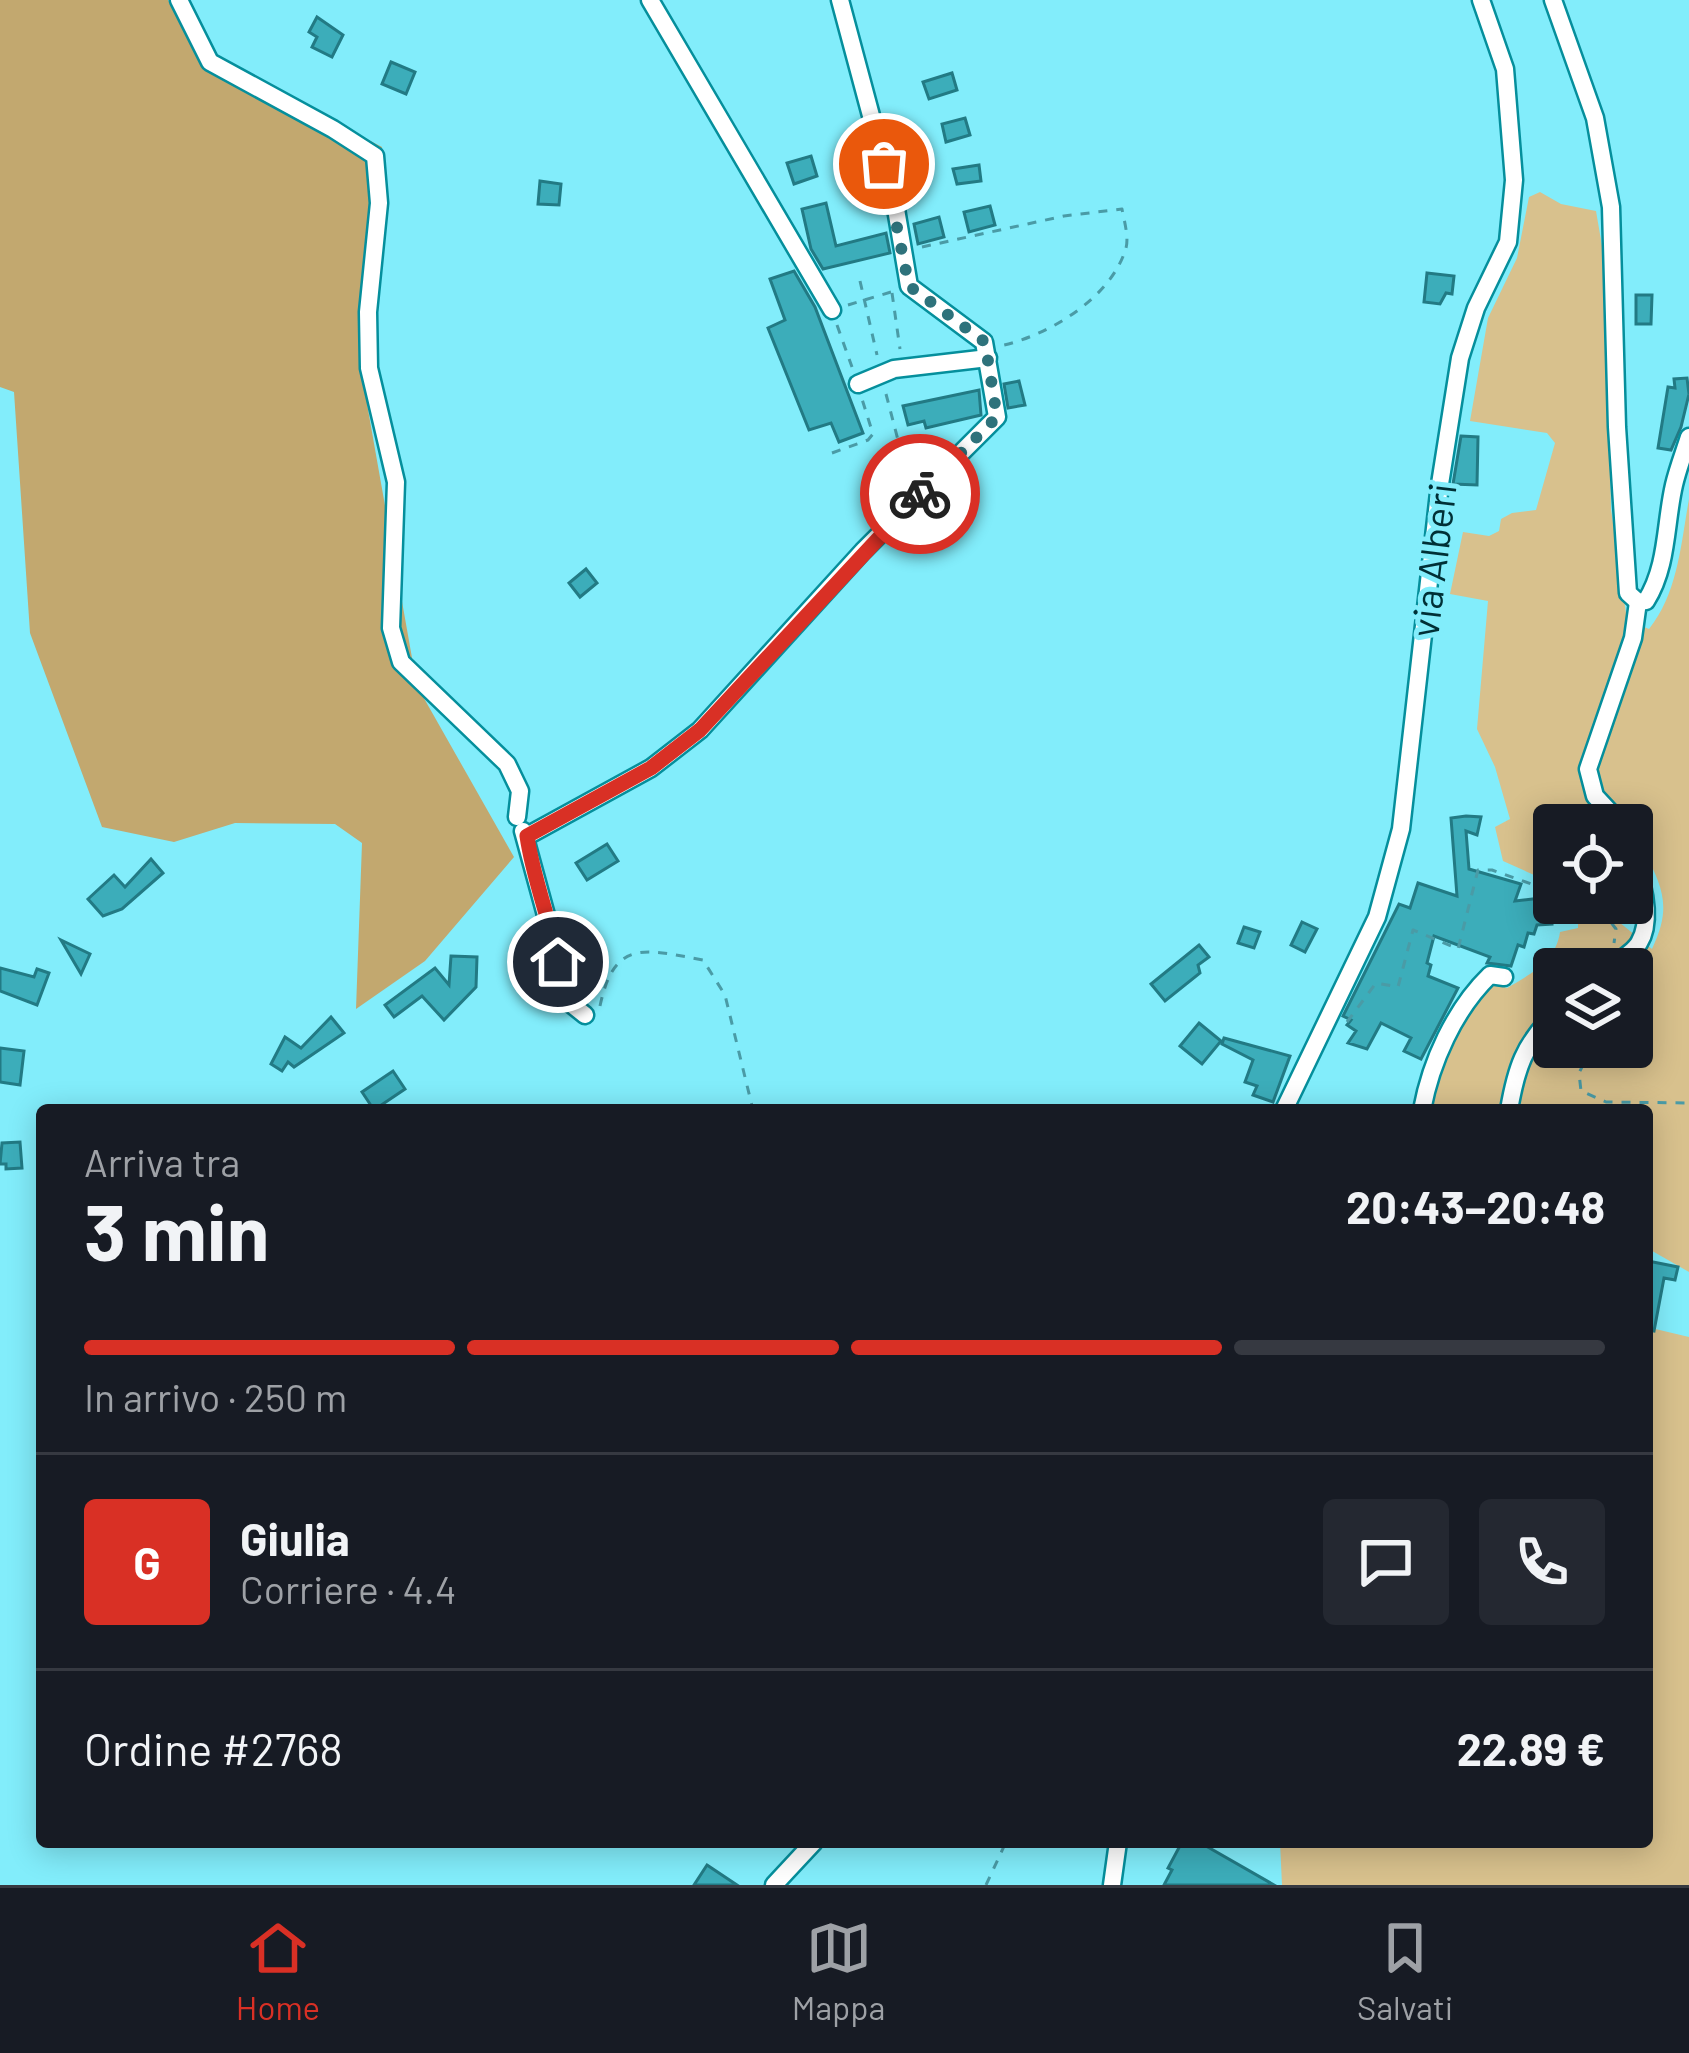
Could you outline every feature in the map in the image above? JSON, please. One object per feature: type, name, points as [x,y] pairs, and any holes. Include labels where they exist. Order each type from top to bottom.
[{"type":"street","points":[[179,0],[210,62],[375,156],[379,203],[368,312],[369,368],[396,482],[391,628],[401,662],[507,764],[520,791],[521,826],[570,1003],[585,1015]]},
{"type":"street","points":[[650,0],[832,310]]},
{"type":"street","points":[[521,826],[651,768],[700,730],[863,551],[997,417],[985,342],[909,286],[896,209],[841,0]]},
{"type":"street","name":"via Alberi","points":[[1287,1104],[1377,917],[1401,829],[1440,484],[1460,358],[1476,308],[1508,242],[1514,180],[1505,69],[1481,0]]},
{"type":"street","points":[[1553,0],[1595,118],[1611,207],[1617,427],[1628,593],[1638,602],[1646,601],[1662,563],[1674,486],[1689,437]]},
{"type":"street","points":[[858,384],[881,373],[987,354]]},
{"type":"street","points":[[1602,804],[1595,796],[1588,769],[1633,638],[1638,602]]},
{"type":"street","points":[[1424,1104],[1428,1078],[1454,1024],[1490,976],[1504,977]]},
{"type":"street","points":[[1510,1104],[1517,1065],[1533,1035]]},
{"type":"street","points":[[774,1885],[808,1848]]},
{"type":"street","points":[[1112,1885],[1117,1848]]},
{"type":"path","points":[[902,250],[1064,216],[1122,209],[1127,246],[1106,282],[1073,314],[1033,339],[987,354]]},
{"type":"path","points":[[864,299],[892,292],[903,369]]},
{"type":"path","points":[[1318,1045],[1340,1033],[1376,983],[1398,987],[1413,930],[1458,949],[1478,870],[1533,885]]},
{"type":"path","points":[[585,1015],[600,1007],[606,975],[622,957],[640,953],[703,960],[725,995],[752,1104]]},
{"type":"path","points":[[1582,1068],[1581,1091],[1606,1102],[1689,1103]]},
{"type":"path","points":[[986,1885],[1003,1848]]},
{"type":"shaded area","points":[[0,0],[168,0],[197,51],[382,147],[367,404],[417,686],[514,857],[425,961],[356,1009],[362,843],[335,824],[235,823],[174,842],[102,827],[30,633],[14,392],[0,387]]},
{"type":"shaded area","points":[[1540,192],[1561,204],[1596,211],[1606,269],[1611,509],[1627,620],[1649,629],[1672,584],[1689,499],[1689,1272],[1653,1251],[1653,1104],[1429,1104],[1449,1045],[1490,981],[1507,988],[1533,972],[1533,1068],[1653,1068],[1652,948],[1662,921],[1663,898],[1653,871],[1653,804],[1533,804],[1533,875],[1503,861],[1495,827],[1510,819],[1495,767],[1477,729],[1488,601],[1450,594],[1463,532],[1489,536],[1499,531],[1501,519],[1536,510],[1555,443],[1547,433],[1470,421],[1488,318],[1517,258],[1529,197]]},
{"type":"shaded area","points":[[1578,924],[1621,924],[1651,948],[1555,948],[1560,932],[1578,928]]},
{"type":"shaded area","points":[[1653,1328],[1689,1337],[1689,1885],[1282,1885],[1280,1848],[1653,1848]]},
{"type":"building","points":[[317,17],[343,35],[332,57],[312,47],[317,37],[309,32]]},
{"type":"building","points":[[391,62],[415,72],[406,94],[382,84]]},
{"type":"building","points":[[952,73],[957,90],[929,99],[923,82]]},
{"type":"building","points":[[965,118],[970,135],[946,142],[942,124]]},
{"type":"building","points":[[908,133],[913,149],[895,154],[890,137]]},
{"type":"building","points":[[861,143],[867,161],[843,168],[838,150]]},
{"type":"building","points":[[811,156],[817,176],[794,184],[787,163]]},
{"type":"building","points":[[979,165],[981,181],[957,184],[953,169]]},
{"type":"building","points":[[540,181],[561,184],[559,205],[538,204]]},
{"type":"building","points":[[826,203],[836,246],[886,233],[890,253],[823,269],[811,249],[802,209]]},
{"type":"building","points":[[990,206],[995,225],[969,232],[964,212]]},
{"type":"building","points":[[939,217],[944,237],[918,244],[914,224]]},
{"type":"building","points":[[794,271],[815,307],[863,433],[839,442],[831,423],[809,430],[768,328],[785,320],[770,279]]},
{"type":"building","points":[[1427,273],[1454,276],[1452,294],[1446,293],[1440,304],[1424,302]]},
{"type":"building","points":[[1636,295],[1652,295],[1651,324],[1636,324]]},
{"type":"building","points":[[1687,378],[1689,394],[1681,427],[1671,450],[1658,448],[1668,387],[1675,388],[1674,379]]},
{"type":"building","points":[[1019,381],[1025,405],[1008,408],[1004,384]]},
{"type":"building","points":[[979,390],[981,415],[926,428],[924,421],[908,425],[903,406]]},
{"type":"building","points":[[1461,436],[1478,437],[1477,485],[1453,484]]},
{"type":"building","points":[[586,569],[597,583],[580,597],[569,583]]},
{"type":"building","points":[[1481,817],[1477,835],[1466,831],[1469,869],[1521,884],[1515,901],[1533,899],[1533,924],[1552,924],[1537,925],[1534,934],[1528,933],[1511,966],[1487,963],[1490,957],[1434,936],[1428,976],[1458,988],[1421,1059],[1404,1051],[1411,1038],[1381,1023],[1367,1049],[1348,1043],[1356,1031],[1343,1016],[1399,904],[1410,908],[1418,883],[1457,896],[1451,818]]},
{"type":"building","points":[[607,844],[618,861],[587,880],[576,863]]},
{"type":"building","points":[[151,859],[163,873],[122,909],[103,916],[88,899],[114,875],[125,887]]},
{"type":"building","points":[[1302,922],[1317,929],[1305,952],[1291,945]]},
{"type":"building","points":[[1244,927],[1260,932],[1254,948],[1238,943]]},
{"type":"building","points":[[61,940],[90,954],[81,974]]},
{"type":"building","points":[[1199,945],[1209,957],[1198,965],[1200,973],[1165,1001],[1151,984]]},
{"type":"building","points":[[451,956],[477,957],[476,987],[444,1020],[422,996],[394,1017],[385,1005],[435,968],[449,985]]},
{"type":"building","points":[[0,968],[34,977],[37,969],[49,973],[37,1005],[0,991]]},
{"type":"building","points":[[331,1017],[344,1033],[294,1067],[288,1062],[282,1071],[271,1064],[285,1037],[301,1048]]},
{"type":"building","points":[[1199,1023],[1221,1041],[1202,1064],[1180,1046]]},
{"type":"building","points":[[1224,1038],[1290,1056],[1273,1102],[1253,1095],[1257,1086],[1245,1082],[1253,1060],[1222,1044]]},
{"type":"building","points":[[0,1048],[24,1051],[20,1085],[0,1082]]},
{"type":"building","points":[[393,1071],[405,1089],[383,1104],[370,1104],[362,1092]]},
{"type":"building","points":[[20,1142],[22,1168],[6,1169],[6,1164],[0,1164],[2,1143]]},
{"type":"building","points":[[1653,1262],[1678,1267],[1675,1280],[1664,1278],[1654,1331]]},
{"type":"building","points":[[1179,1848],[1209,1848],[1274,1885],[1164,1885],[1172,1870],[1168,1868]]},
{"type":"building","points":[[707,1865],[737,1885],[694,1885]]},
{"type":"way so far","points":[[884,164],[909,286],[985,342],[997,417],[920,494]]},
{"type":"route","points":[[558,962],[527,836],[651,768],[700,730],[920,494]]}]
